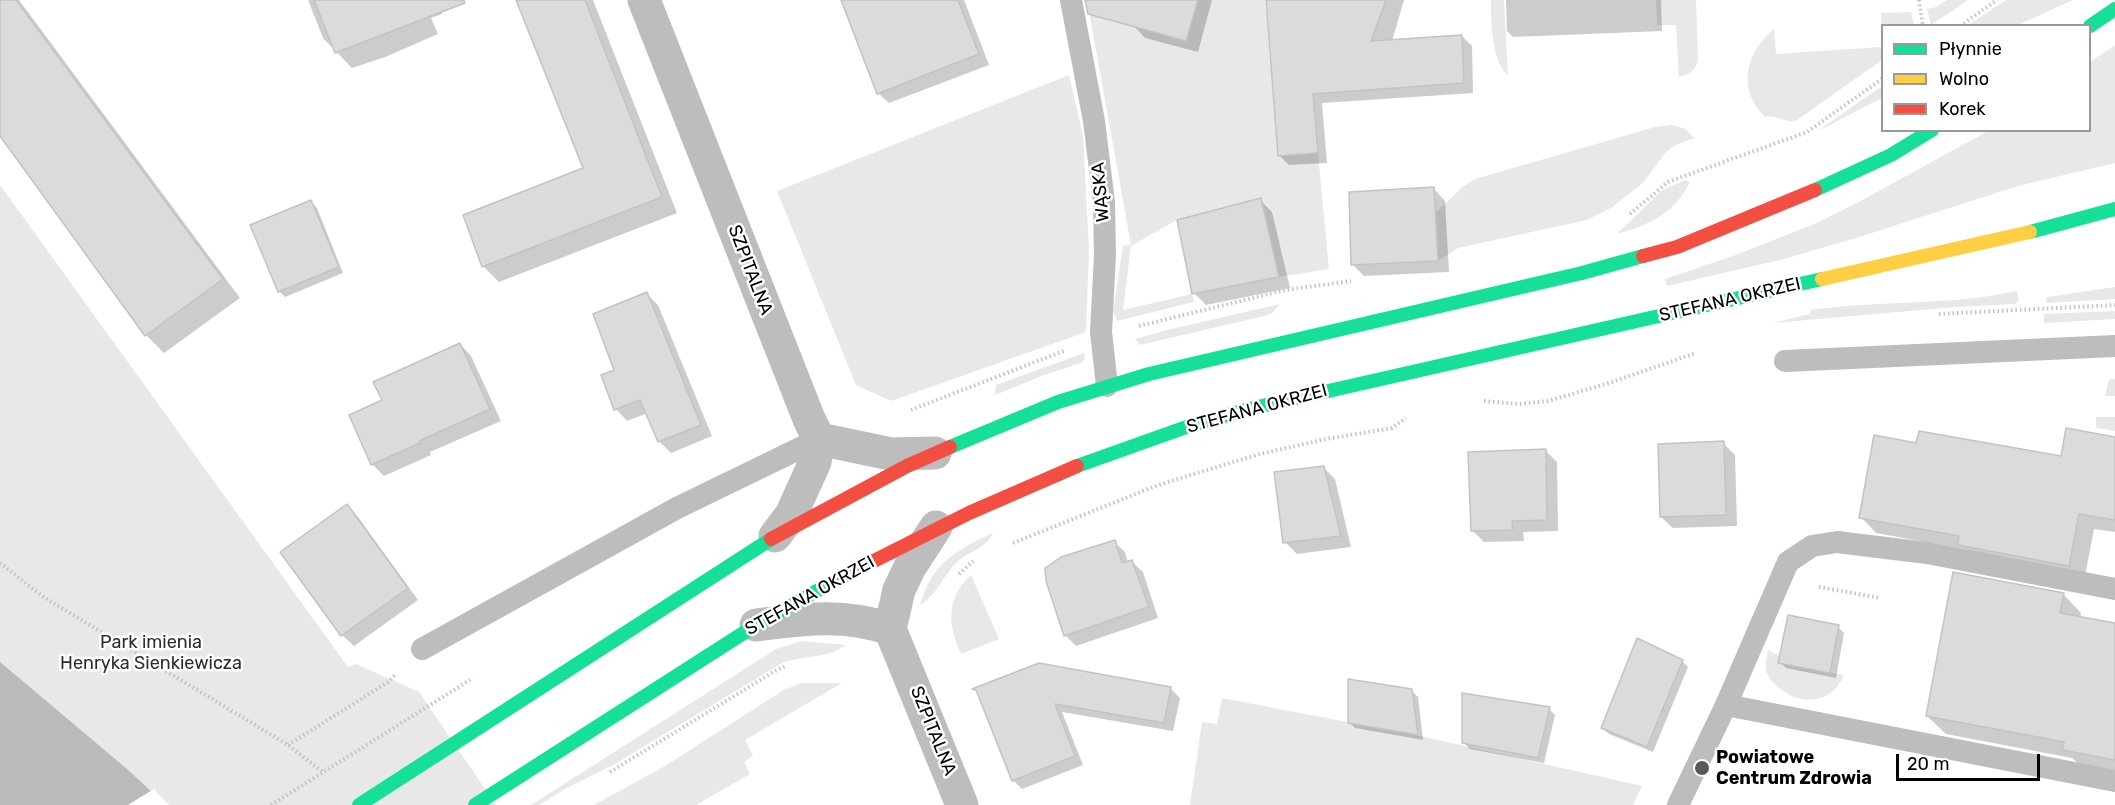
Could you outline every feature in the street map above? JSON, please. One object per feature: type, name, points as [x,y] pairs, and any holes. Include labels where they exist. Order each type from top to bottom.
[{"type":"main road","points":[[2091,25],[2115,9]]},
{"type":"main road","points":[[358,805],[775,536],[935,453],[1058,402],[1107,386],[1233,353],[1582,273],[1677,247],[1788,202],[1891,155],[1929,132]]},
{"type":"main road","name":"STEFANA OKRZEI","points":[[475,805],[756,625],[936,527],[986,504],[1105,456],[1193,424],[1306,395],[2010,237],[2115,209]]},
{"type":"street","name":"SZPITALNA","points":[[644,0],[808,418],[819,440]]},
{"type":"street","points":[[775,536],[791,515],[803,492],[815,462],[819,440],[891,454],[935,453]]},
{"type":"street","points":[[756,625],[803,619],[836,618],[873,623],[890,629],[899,590],[910,567],[936,527]]},
{"type":"street","name":"SZPITALNA","points":[[890,629],[962,805]]},
{"type":"lane","name":"WĄSKA","points":[[1071,0],[1094,121],[1104,202],[1105,255],[1101,332],[1107,386]]},
{"type":"lane","points":[[1785,361],[2115,346]]},
{"type":"lane","points":[[422,649],[677,508],[819,440]]},
{"type":"lane","points":[[1678,805],[1726,705],[1788,562],[1812,546],[1837,543],[1927,553],[2115,589]]},
{"type":"lane","points":[[1726,705],[2115,781]]},
{"type":"path","points":[[1919,0],[1923,24]]},
{"type":"path","points":[[1963,24],[1997,0]]},
{"type":"path","points":[[1625,218],[1668,182],[1801,135],[1881,80]]},
{"type":"path","points":[[1130,329],[1285,290]]},
{"type":"path","points":[[901,411],[921,406],[1073,347]]},
{"type":"path","points":[[1003,547],[1153,488],[1260,454],[1326,439],[1392,428]]},
{"type":"path","points":[[957,576],[977,558]]},
{"type":"path","points":[[0,563],[42,596],[288,745],[330,778]]},
{"type":"path","points":[[1780,580],[1880,598]]},
{"type":"path","points":[[603,776],[775,671],[796,663]]},
{"type":"path","points":[[288,745],[388,682]]},
{"type":"path","points":[[271,805],[428,705]]},
{"type":"green space","points":[[1087,0],[1139,0],[1132,26],[1186,41],[1198,0],[1265,0],[1278,156],[1318,153],[1329,269],[1279,277],[1260,199],[1177,220],[1131,246],[1123,310],[1192,294],[1194,302],[1117,321],[1113,311],[1123,246],[1131,245]]},
{"type":"green space","points":[[1491,0],[1504,0],[1508,75],[1502,69],[1495,51]]},
{"type":"green space","points":[[1656,0],[1696,0],[1698,60],[1692,72],[1686,75],[1679,77],[1676,25],[1657,25]]},
{"type":"green space","points":[[1947,0],[1968,0],[1931,24],[1927,9],[1936,7]]},
{"type":"green space","points":[[2006,0],[2073,0],[2020,24],[1970,24]]},
{"type":"green space","points":[[1911,12],[1914,24],[1881,24],[1881,13]]},
{"type":"green space","points":[[1774,29],[1776,54],[1881,47],[1881,61],[1793,121],[1765,117],[1756,106],[1748,84],[1748,72],[1756,49]]},
{"type":"green space","points":[[2115,45],[2115,163],[2018,186],[1784,259],[1667,286],[1665,279],[1733,256],[1817,223],[1986,132],[2091,132],[2091,61]]},
{"type":"green space","points":[[1069,75],[1083,136],[1089,249],[1086,332],[891,401],[856,385],[777,191]]},
{"type":"green space","points":[[1881,87],[1881,99],[1816,132]]},
{"type":"green space","points":[[1672,125],[1686,129],[1694,138],[1666,152],[1643,183],[1611,208],[1587,220],[1458,248],[1438,261],[1436,212],[1465,185],[1475,179],[1655,127]]},
{"type":"green space","points":[[1685,180],[1690,182],[1684,193],[1669,210],[1650,222],[1617,234],[1661,191]]},
{"type":"green space","name":"Park imienia Henryka Sienkiewicza","points":[[0,185],[348,667],[356,664],[419,692],[496,805],[0,805]]},
{"type":"green space","points":[[2115,287],[2115,299],[2046,303],[2047,297]]},
{"type":"green space","points":[[2017,291],[2019,301],[2015,304],[1773,323],[1810,314],[1811,310],[1966,299]]},
{"type":"green space","points":[[1280,304],[1272,313],[1264,316],[1140,345],[1135,339],[1167,330]]},
{"type":"green space","points":[[2115,311],[2115,319],[2044,323],[2044,314]]},
{"type":"green space","points":[[1084,353],[1085,359],[1081,363],[995,395],[996,385]]},
{"type":"green space","points":[[2109,379],[2115,379],[2115,396],[2105,396]]},
{"type":"green space","points":[[2096,417],[2115,417],[2115,431],[2096,428]]},
{"type":"green space","points":[[993,533],[987,542],[957,562],[931,596],[920,605],[931,578],[947,560],[957,552]]},
{"type":"green space","points":[[971,575],[999,639],[961,654],[953,633],[951,613],[957,593]]},
{"type":"green space","points":[[802,641],[846,645],[830,653],[782,663],[615,764],[539,805],[531,805],[776,649]]},
{"type":"green space","points":[[1768,650],[1779,656],[1779,663],[1844,675],[1833,691],[1825,696],[1817,699],[1799,699],[1782,690],[1769,678],[1766,667]]},
{"type":"green space","points":[[801,683],[842,683],[745,740],[753,756],[744,762],[750,774],[696,805],[594,805],[665,766],[782,691]]},
{"type":"green space","points":[[1222,698],[1425,737],[1642,786],[1633,805],[1190,805],[1202,722],[1217,724]]},
{"type":"shaded area","points":[[0,662],[127,769],[166,805],[0,805]]},
{"type":"pier","points":[[154,789],[169,805],[128,805]]},
{"type":"building","points":[[0,0],[16,0],[223,279],[145,336],[0,136]]},
{"type":"building","points":[[314,0],[464,0],[465,3],[335,53]]},
{"type":"building","points":[[516,0],[585,0],[662,197],[482,267],[463,215],[583,168]]},
{"type":"building","points":[[841,0],[958,0],[979,54],[877,94]]},
{"type":"building","points":[[1085,0],[1198,0],[1186,41],[1088,14]]},
{"type":"building","points":[[1266,0],[1386,0],[1371,41],[1462,35],[1464,83],[1313,94],[1318,153],[1278,156]]},
{"type":"building","points":[[1434,187],[1438,261],[1351,265],[1349,192]]},
{"type":"building","points":[[1261,198],[1279,277],[1192,294],[1177,220]]},
{"type":"building","points":[[311,200],[339,267],[278,292],[250,225]]},
{"type":"building","points":[[647,292],[701,425],[658,442],[640,400],[614,410],[601,375],[614,370],[593,314]]},
{"type":"building","points":[[460,343],[490,409],[371,465],[349,415],[382,400],[373,382]]},
{"type":"building","points":[[2066,428],[2115,437],[2115,520],[2079,514],[2069,566],[1958,545],[1959,536],[1859,518],[1874,435],[1916,443],[1919,431],[2061,456]]},
{"type":"building","points":[[1724,441],[1726,515],[1660,517],[1658,444]]},
{"type":"building","points":[[1546,449],[1547,520],[1512,521],[1513,530],[1471,531],[1468,452]]},
{"type":"building","points":[[1324,466],[1341,536],[1283,543],[1274,472]]},
{"type":"building","points":[[347,504],[408,588],[341,636],[280,552]]},
{"type":"building","points":[[1115,540],[1122,563],[1132,560],[1149,607],[1064,636],[1046,581],[1045,568],[1061,557]]},
{"type":"building","points":[[1953,572],[2064,593],[2060,613],[2115,623],[2115,760],[2062,750],[2064,742],[1926,716]]},
{"type":"building","points":[[1788,615],[1839,625],[1830,673],[1778,663]]},
{"type":"building","points":[[1637,638],[1683,660],[1647,747],[1601,728]]},
{"type":"building","points":[[1039,663],[1171,687],[1164,723],[1055,704],[1075,756],[1012,781],[976,690],[972,689]]},
{"type":"building","points":[[1348,679],[1412,689],[1418,735],[1348,723]]},
{"type":"building","points":[[1462,693],[1550,707],[1538,758],[1462,743]]},
{"type":"traffic: fast","points":[[2091,25],[2115,9]]},
{"type":"traffic: fast","points":[[1815,190],[1891,155],[1929,132]]},
{"type":"traffic: fast","points":[[2030,232],[2115,209]]},
{"type":"traffic: fast","points":[[950,447],[1058,402],[1149,374],[1582,273],[1643,256]]},
{"type":"traffic: fast","points":[[1077,466],[1192,425],[1249,409],[1822,279]]},
{"type":"traffic: fast","points":[[359,805],[771,539]]},
{"type":"traffic: fast","points":[[475,805],[756,625],[838,579]]},
{"type":"traffic: slow","points":[[1822,279],[2030,232]]},
{"type":"traffic: jam","points":[[1643,256],[1677,247],[1815,190]]},
{"type":"traffic: jam","points":[[771,539],[907,466],[950,447]]},
{"type":"traffic: jam","points":[[838,579],[969,513],[1077,466]]},
{"type":"place","name":"Powiatowe Centrum Zdrowia","points":[[1702,768]]}]
